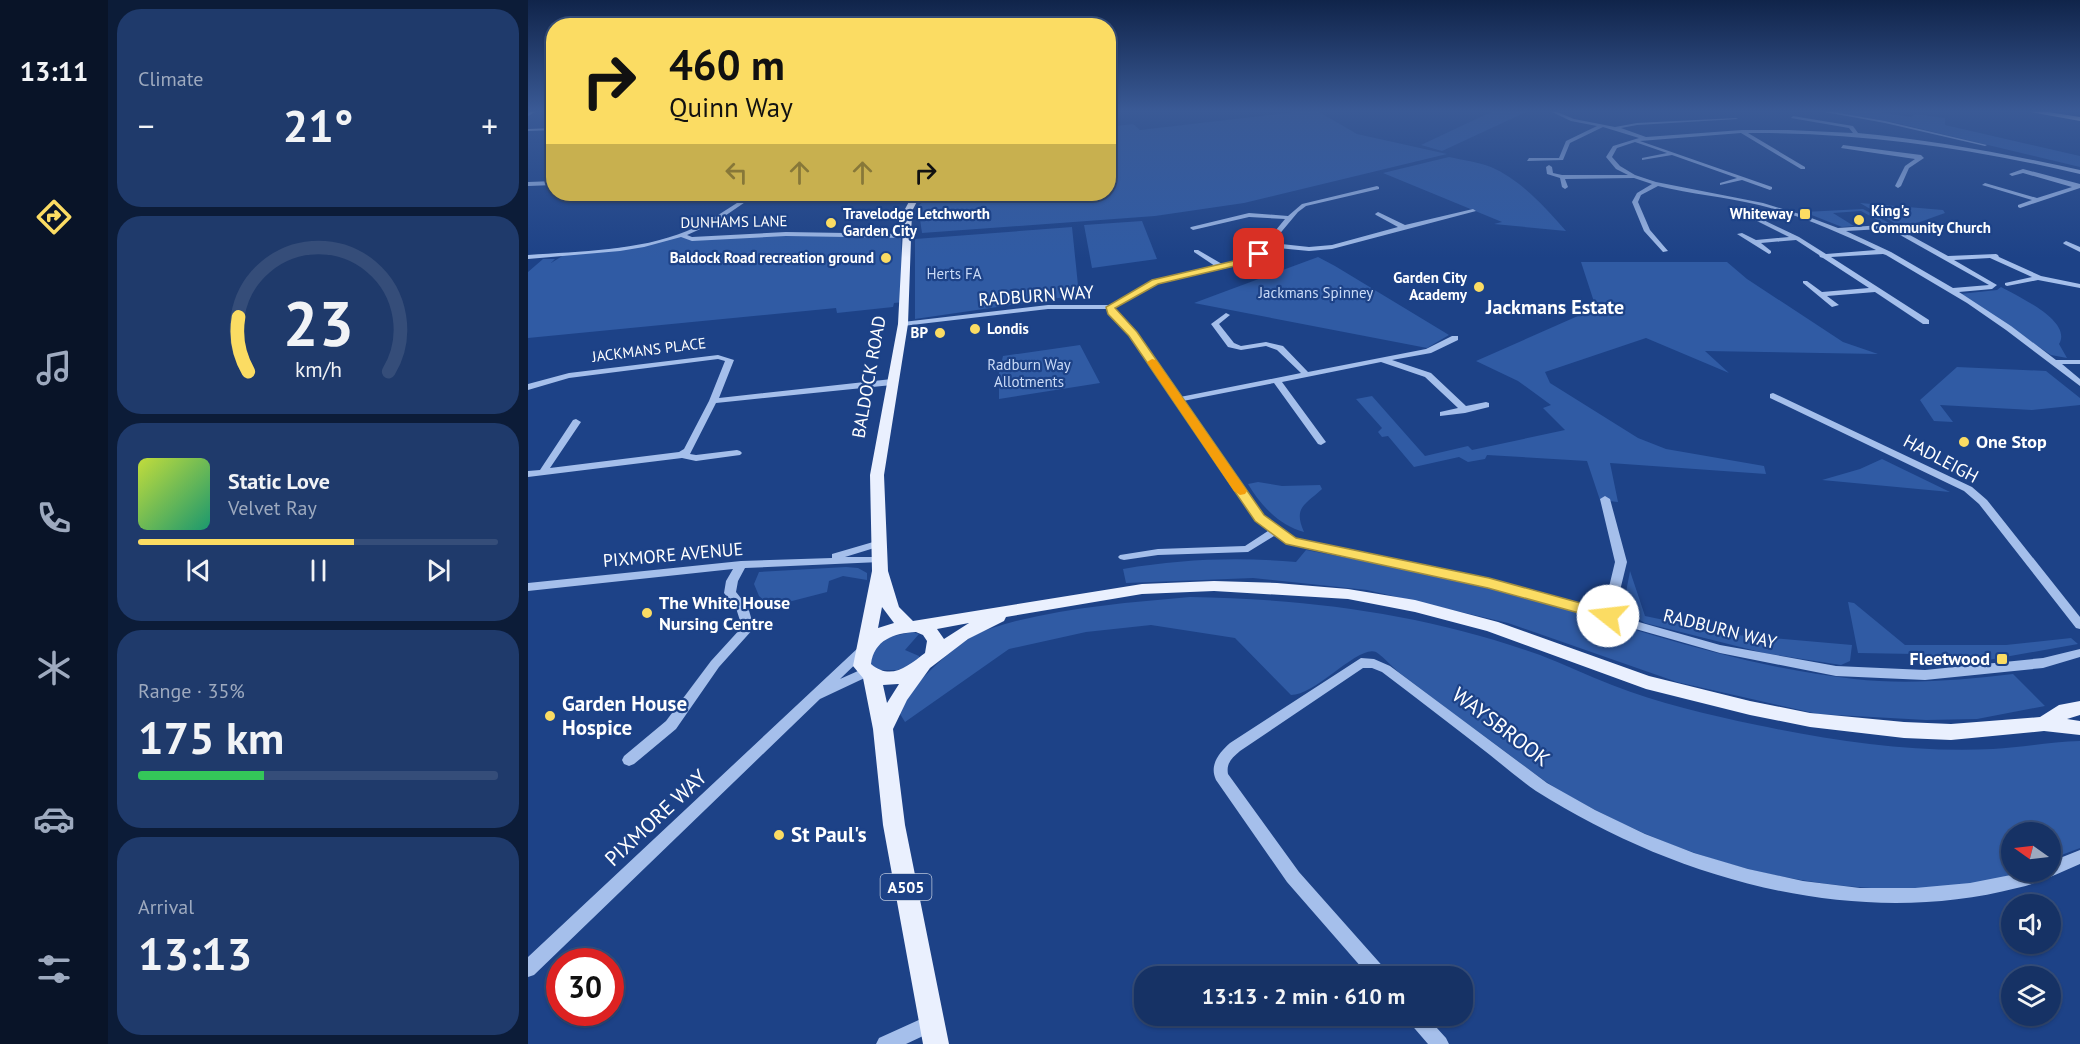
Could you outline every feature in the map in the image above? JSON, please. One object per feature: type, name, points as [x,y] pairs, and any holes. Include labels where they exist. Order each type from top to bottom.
[{"type":"main road","name":"BALDOCK ROAD","points":[[865,647],[880,565],[877,476],[903,324],[908,211],[913,201]]},
{"type":"main road","name":"BALDOCK ROAD","points":[[880,565],[888,605],[893,615],[912,626],[928,629],[936,636],[938,645],[928,661]]},
{"type":"main road","points":[[1015,610],[967,631],[928,661],[896,677],[869,674],[862,666],[860,658],[865,647],[886,632],[912,626],[1142,589],[1224,586],[1277,588],[1348,594],[1416,606],[1481,623],[1646,682],[1719,701],[1810,720],[1904,730],[1951,732],[1999,730],[2044,724],[2080,728]]},
{"type":"main road","points":[[883,729],[900,696],[928,661]]},
{"type":"main road","name":"A505","points":[[869,674],[883,729],[894,825],[934,1034]]},
{"type":"main road","points":[[2044,724],[2066,710],[2080,708]]},
{"type":"street","points":[[1611,161],[1614,166],[1633,177],[1657,184],[1760,204],[1800,215],[1839,230],[1884,252],[2003,324],[2080,383]]},
{"type":"street","points":[[1695,161],[1770,188]]},
{"type":"street","points":[[1791,161],[1803,168]]},
{"type":"street","points":[[1898,186],[1907,167],[1917,161]]},
{"type":"street","points":[[2033,161],[2080,170]]},
{"type":"street","points":[[2043,161],[2080,170]]},
{"type":"street","points":[[1549,167],[1550,174],[1564,182],[1582,184]]},
{"type":"street","points":[[2012,174],[2034,169]]},
{"type":"street","points":[[2023,171],[2080,186]]},
{"type":"street","points":[[1564,182],[1633,177]]},
{"type":"street","points":[[1722,183],[1743,178]]},
{"type":"street","points":[[528,184],[546,183]]},
{"type":"street","points":[[1657,184],[1639,194],[1635,202],[1647,231],[1664,251]]},
{"type":"street","points":[[1985,185],[2037,200]]},
{"type":"street","points":[[2020,206],[2080,186]]},
{"type":"street","points":[[1110,307],[1155,282],[1222,267],[1253,257],[1268,245],[1298,209],[1308,204],[1378,188]]},
{"type":"street","points":[[680,235],[707,225],[743,201]]},
{"type":"street","points":[[1268,245],[1301,249],[1327,248],[1404,226],[1472,212],[1462,208]]},
{"type":"street","points":[[1378,214],[1404,226]]},
{"type":"street","points":[[1193,228],[1249,215],[1291,218]]},
{"type":"street","points":[[1755,218],[1797,238],[1926,322]]},
{"type":"street","points":[[1839,230],[1895,229],[1993,285],[1986,288],[1949,290]]},
{"type":"street","name":"DUNHAMS LANE","points":[[528,257],[599,252],[642,245],[680,235],[692,239],[786,234],[907,236]]},
{"type":"street","points":[[1740,234],[1769,252]]},
{"type":"street","points":[[1755,242],[1797,238]]},
{"type":"street","points":[[2066,243],[2080,250]]},
{"type":"street","points":[[1196,251],[1222,267]]},
{"type":"street","points":[[1822,256],[1884,252]]},
{"type":"street","points":[[1948,258],[2002,255]]},
{"type":"street","points":[[1991,256],[2039,278],[2080,286]]},
{"type":"street","points":[[2007,284],[2039,278]]},
{"type":"street","points":[[1805,282],[1835,304]]},
{"type":"street","points":[[1820,294],[1874,290]]},
{"type":"street","name":"RADBURN WAY","points":[[903,324],[1048,307],[1110,307],[1133,334],[1253,510],[1274,531],[1291,541],[1489,583],[1720,649],[1806,667],[1874,675],[1925,675],[2043,663],[2080,653]]},
{"type":"street","points":[[1226,315],[1215,324],[1231,345],[1238,348],[1266,344],[1280,348],[1305,373]]},
{"type":"street","points":[[1176,400],[1305,373],[1428,351],[1455,338]]},
{"type":"street","name":"JACKMANS PLACE","points":[[528,387],[569,376],[725,357],[730,360],[688,451],[682,455]]},
{"type":"street","points":[[1380,360],[1428,375],[1465,410]]},
{"type":"street","points":[[2054,362],[2080,362]]},
{"type":"street","points":[[1276,380],[1321,442]]},
{"type":"street","points":[[712,401],[892,382]]},
{"type":"street","name":"HADLEIGH","points":[[1773,396],[1968,489],[1983,502],[2080,625]]},
{"type":"street","points":[[1443,414],[1486,405]]},
{"type":"street","points":[[543,472],[576,422]]},
{"type":"street","points":[[528,474],[682,455],[696,458],[736,453]]},
{"type":"street","points":[[1605,499],[1621,562],[1608,616]]},
{"type":"street","points":[[1124,557],[1158,552],[1248,549],[1274,531]]},
{"type":"street","name":"PIXMORE AVENUE","points":[[821,561],[880,543]]},
{"type":"street","name":"PIXMORE AVENUE","points":[[528,587],[741,565],[821,561],[880,565]]},
{"type":"street","points":[[629,760],[671,725],[715,664],[748,628],[742,607],[730,593],[732,581],[741,565]]},
{"type":"street","name":"PIXMORE WAY","points":[[528,969],[865,647]]},
{"type":"street","name":"WAYSBROOK","points":[[1371,966],[1293,877],[1221,776],[1219,769],[1224,756],[1235,747],[1361,663],[1374,664],[1386,669],[1540,786],[1578,808],[1650,843],[1733,872],[1771,882],[1849,895],[1923,896],[2011,882]]},
{"type":"street","name":"PIXMORE WAY","points":[[813,698],[869,674]]},
{"type":"street","points":[[2061,865],[2080,857]]},
{"type":"street","points":[[1424,1026],[1440,1044]]},
{"type":"street","points":[[885,1044],[934,1034]]},
{"type":"green space","points":[[1116,161],[1419,161],[1244,203],[1155,216],[922,233],[918,206],[923,201],[1116,201]]},
{"type":"green space","points":[[1434,161],[1466,161],[1491,167],[1502,172],[1532,195],[1566,231],[1494,224],[1502,222],[1383,173]]},
{"type":"green space","points":[[2054,161],[2080,161],[2080,167]]},
{"type":"green space","points":[[1860,203],[1943,210],[1945,213],[1903,228]]},
{"type":"green space","points":[[1863,209],[1889,223],[1885,224],[1861,211],[1833,213],[1854,226],[1842,227],[1804,212]]},
{"type":"green space","points":[[1142,221],[1157,259],[1092,268],[1084,225]]},
{"type":"green space","name":"Herts FA","points":[[1072,227],[1079,295],[915,319],[915,239]]},
{"type":"green space","points":[[786,234],[901,236],[904,302],[894,303],[893,307],[837,313],[836,308],[528,338],[528,272],[543,259],[555,259],[551,263],[564,255],[642,245],[680,235],[692,239]]},
{"type":"green space","name":"Jackmans Spinney","points":[[1318,257],[1449,335],[1427,348],[1194,303]]},
{"type":"green space","points":[[1581,262],[1727,262],[1747,279],[1843,342],[1878,354],[1705,351],[1729,373],[1646,338],[1545,372],[1550,383],[1638,438],[1666,449],[1764,466],[1766,474],[1610,463],[1618,502],[1600,500],[1587,461],[1487,455],[1485,459],[1468,462],[1459,457],[1414,467],[1388,436],[1382,437],[1378,432],[1382,428],[1356,399],[1372,396],[1425,456],[1468,446],[1472,450],[1565,430],[1543,408],[1551,405],[1518,381],[1476,361],[1596,308]]},
{"type":"green space","points":[[2001,287],[2051,318],[2058,327],[2061,335],[2059,344],[2067,358],[2051,355],[1960,294],[1997,290]]},
{"type":"green space","name":"Radburn Way Allotments","points":[[1080,345],[1100,383],[999,399],[999,373],[1003,356]]},
{"type":"green space","points":[[1957,367],[2046,371],[2080,398],[2080,405],[2032,410],[1940,405],[1953,422],[1934,421],[1920,400]]},
{"type":"green space","points":[[1882,459],[1950,492],[1822,480],[1860,469]]},
{"type":"green space","points":[[1258,482],[1282,486],[1320,485],[1322,489],[1302,507],[1300,512],[1304,532],[1279,520],[1265,507],[1248,484]]},
{"type":"green space","points":[[1306,550],[1473,584],[1718,653],[1808,673],[1894,682],[1954,680],[2013,674],[2045,706],[1977,719],[1926,720],[1818,714],[1677,682],[1508,623],[1367,590],[1253,578],[1126,583],[1123,569],[1210,560],[1296,562]]},
{"type":"green space","points":[[858,568],[867,573],[867,580],[843,576],[829,581],[827,592],[765,608],[765,601],[759,596],[754,584],[759,572]]},
{"type":"green space","points":[[1630,571],[1645,616],[1736,635],[1852,645],[1850,661],[1841,665],[1764,653],[1645,623],[1636,618],[1627,607],[1626,595]]},
{"type":"green space","points":[[1190,597],[1235,598],[1324,605],[1411,619],[1497,641],[1540,655],[1665,703],[1702,713],[1815,736],[1904,747],[1964,750],[2080,741],[2080,848],[2061,855],[2061,822],[2001,822],[2001,878],[1984,882],[1946,887],[1889,889],[1831,884],[1752,870],[1675,846],[1638,831],[1557,789],[1398,672],[1376,652],[1359,655],[1312,687],[1291,695],[1235,638],[1151,625],[1086,632],[1009,649],[905,722],[897,709],[941,660],[962,643],[983,631],[1059,612]]},
{"type":"green space","points":[[1848,602],[1854,603],[1905,645],[2006,645],[2071,638],[2078,644],[1971,663],[1947,665],[1915,654],[1858,653]]},
{"type":"green space","points":[[912,632],[919,634],[905,650],[919,656],[921,661],[898,670],[877,670],[871,664],[872,650],[889,637]]},
{"type":"slow traffic","points":[[1152,362],[1240,491]]},
{"type":"place","name":"Whiteway","points":[[1805,214]]},
{"type":"place","name":"King's Community Church","points":[[1859,220]]},
{"type":"place","name":"Travelodge Letchworth Garden City","points":[[831,223]]},
{"type":"place","name":"Baldock Road recreation ground","points":[[886,258]]},
{"type":"place","name":"Garden City Academy","points":[[1479,287]]},
{"type":"place","name":"Londis","points":[[975,329]]},
{"type":"place","name":"BP","points":[[940,333]]},
{"type":"place","name":"One Stop","points":[[1964,442]]},
{"type":"place","name":"The White House Nursing Centre","points":[[647,613]]},
{"type":"place","name":"Fleetwood","points":[[2002,659]]},
{"type":"place","name":"Garden House Hospice","points":[[550,716]]},
{"type":"place","name":"St Paul's","points":[[779,835]]},
{"type":"district","name":"Jackmans Estate","points":[[1555,307]]},
{"type":"route","points":[[1259,254],[1240,262],[1209,270],[1165,278],[1145,286],[1110,307],[1133,334],[1176,400],[1260,518],[1274,531],[1291,541],[1489,583],[1608,616]]}]
